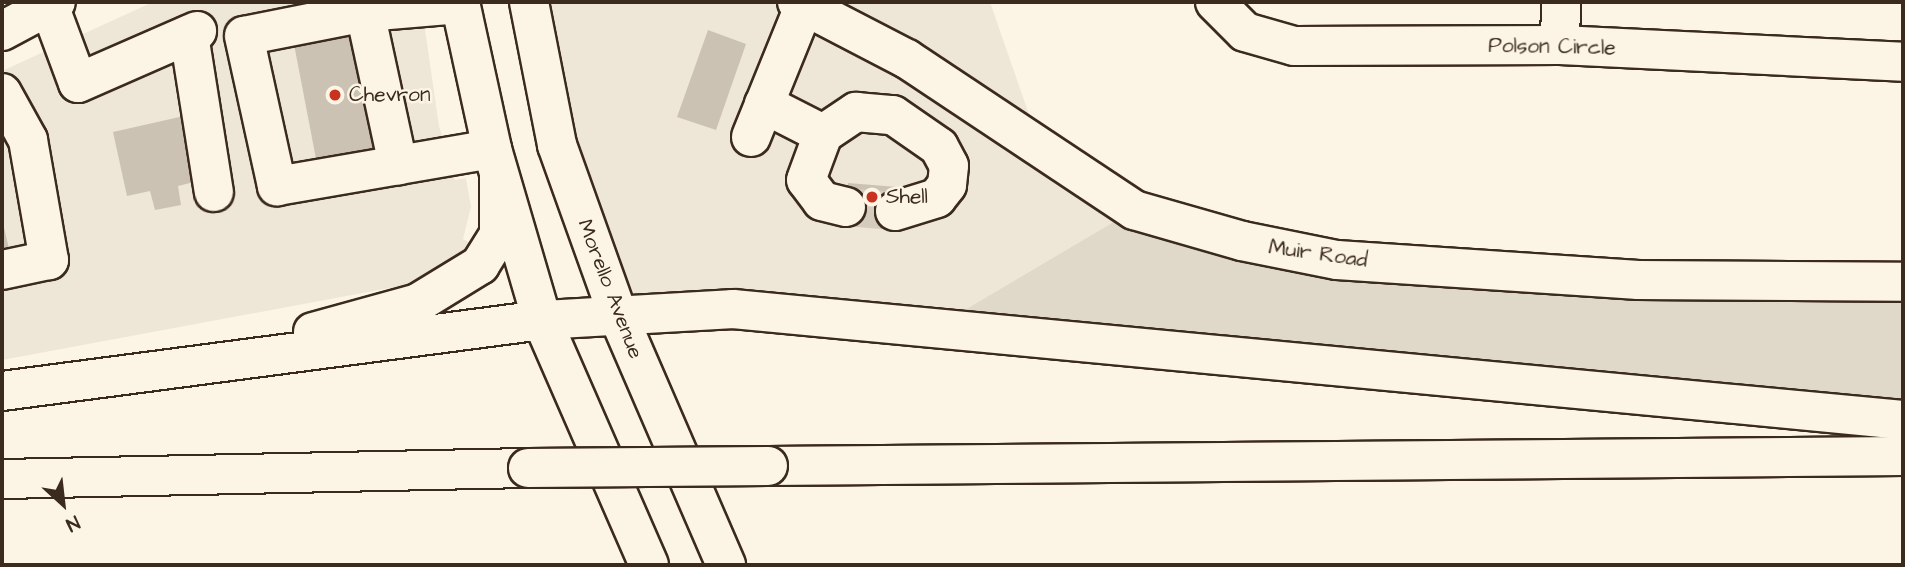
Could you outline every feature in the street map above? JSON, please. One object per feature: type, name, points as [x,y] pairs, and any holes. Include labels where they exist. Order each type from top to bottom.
[{"type":"main road","name":"Morello Avenue","points":[[529,2],[557,145],[617,313],[726,565]]},
{"type":"main road","name":"Polson Circle","points":[[1215,2],[1245,32],[1294,46],[1560,46],[1903,62]]},
{"type":"main road","points":[[1560,46],[1561,2]]},
{"type":"main road","points":[[2,31],[52,4],[78,83],[192,23],[244,36],[365,12],[460,3],[496,163],[542,320],[649,565]]},
{"type":"main road","points":[[801,3],[757,120],[824,134]]},
{"type":"main road","name":"Muir Road","points":[[801,3],[907,59],[1134,210],[1241,241],[1337,260],[1638,280],[1903,282]]},
{"type":"main road","points":[[365,12],[398,165]]},
{"type":"main road","points":[[192,23],[214,192]]},
{"type":"main road","points":[[244,36],[277,186],[398,165],[496,163]]},
{"type":"main road","points":[[2,93],[28,139],[49,260],[2,270]]},
{"type":"main road","points":[[846,206],[822,201],[806,180],[824,134],[856,112],[893,115],[939,147],[949,166],[947,185],[920,207],[895,211]]},
{"type":"main road","points":[[261,356],[334,323],[418,303],[480,265],[499,234],[496,163]]},
{"type":"main road","points":[[2,391],[542,320],[617,313],[733,309],[939,325],[1903,420]]},
{"type":"main road","points":[[2,479],[527,468],[1903,456]]},
{"type":"shaded area","points":[[153,2],[421,2],[439,126],[455,180],[466,178],[471,207],[463,239],[472,244],[460,263],[416,283],[2,360],[2,71]]},
{"type":"shaded area","points":[[529,2],[990,2],[1042,152],[1134,210],[939,325],[617,313]]},
{"type":"shaded area","points":[[1134,210],[1241,241],[1903,282],[1903,420],[939,325]]},
{"type":"building","name":"Chevron","points":[[353,26],[377,152],[317,164],[293,39]]},
{"type":"building","points":[[708,30],[746,44],[716,130],[677,117]]},
{"type":"building","points":[[184,116],[198,181],[178,186],[181,205],[155,210],[150,191],[127,196],[113,132]]},
{"type":"building","name":"Shell","points":[[848,183],[897,187],[894,223],[845,219]]},
{"type":"building","points":[[2,219],[9,249],[2,250]]},
{"type":"tunnel","points":[[846,207],[895,211]]},
{"type":"place","name":"Chevron","points":[[335,95]]},
{"type":"place","name":"Shell","points":[[872,197]]}]
